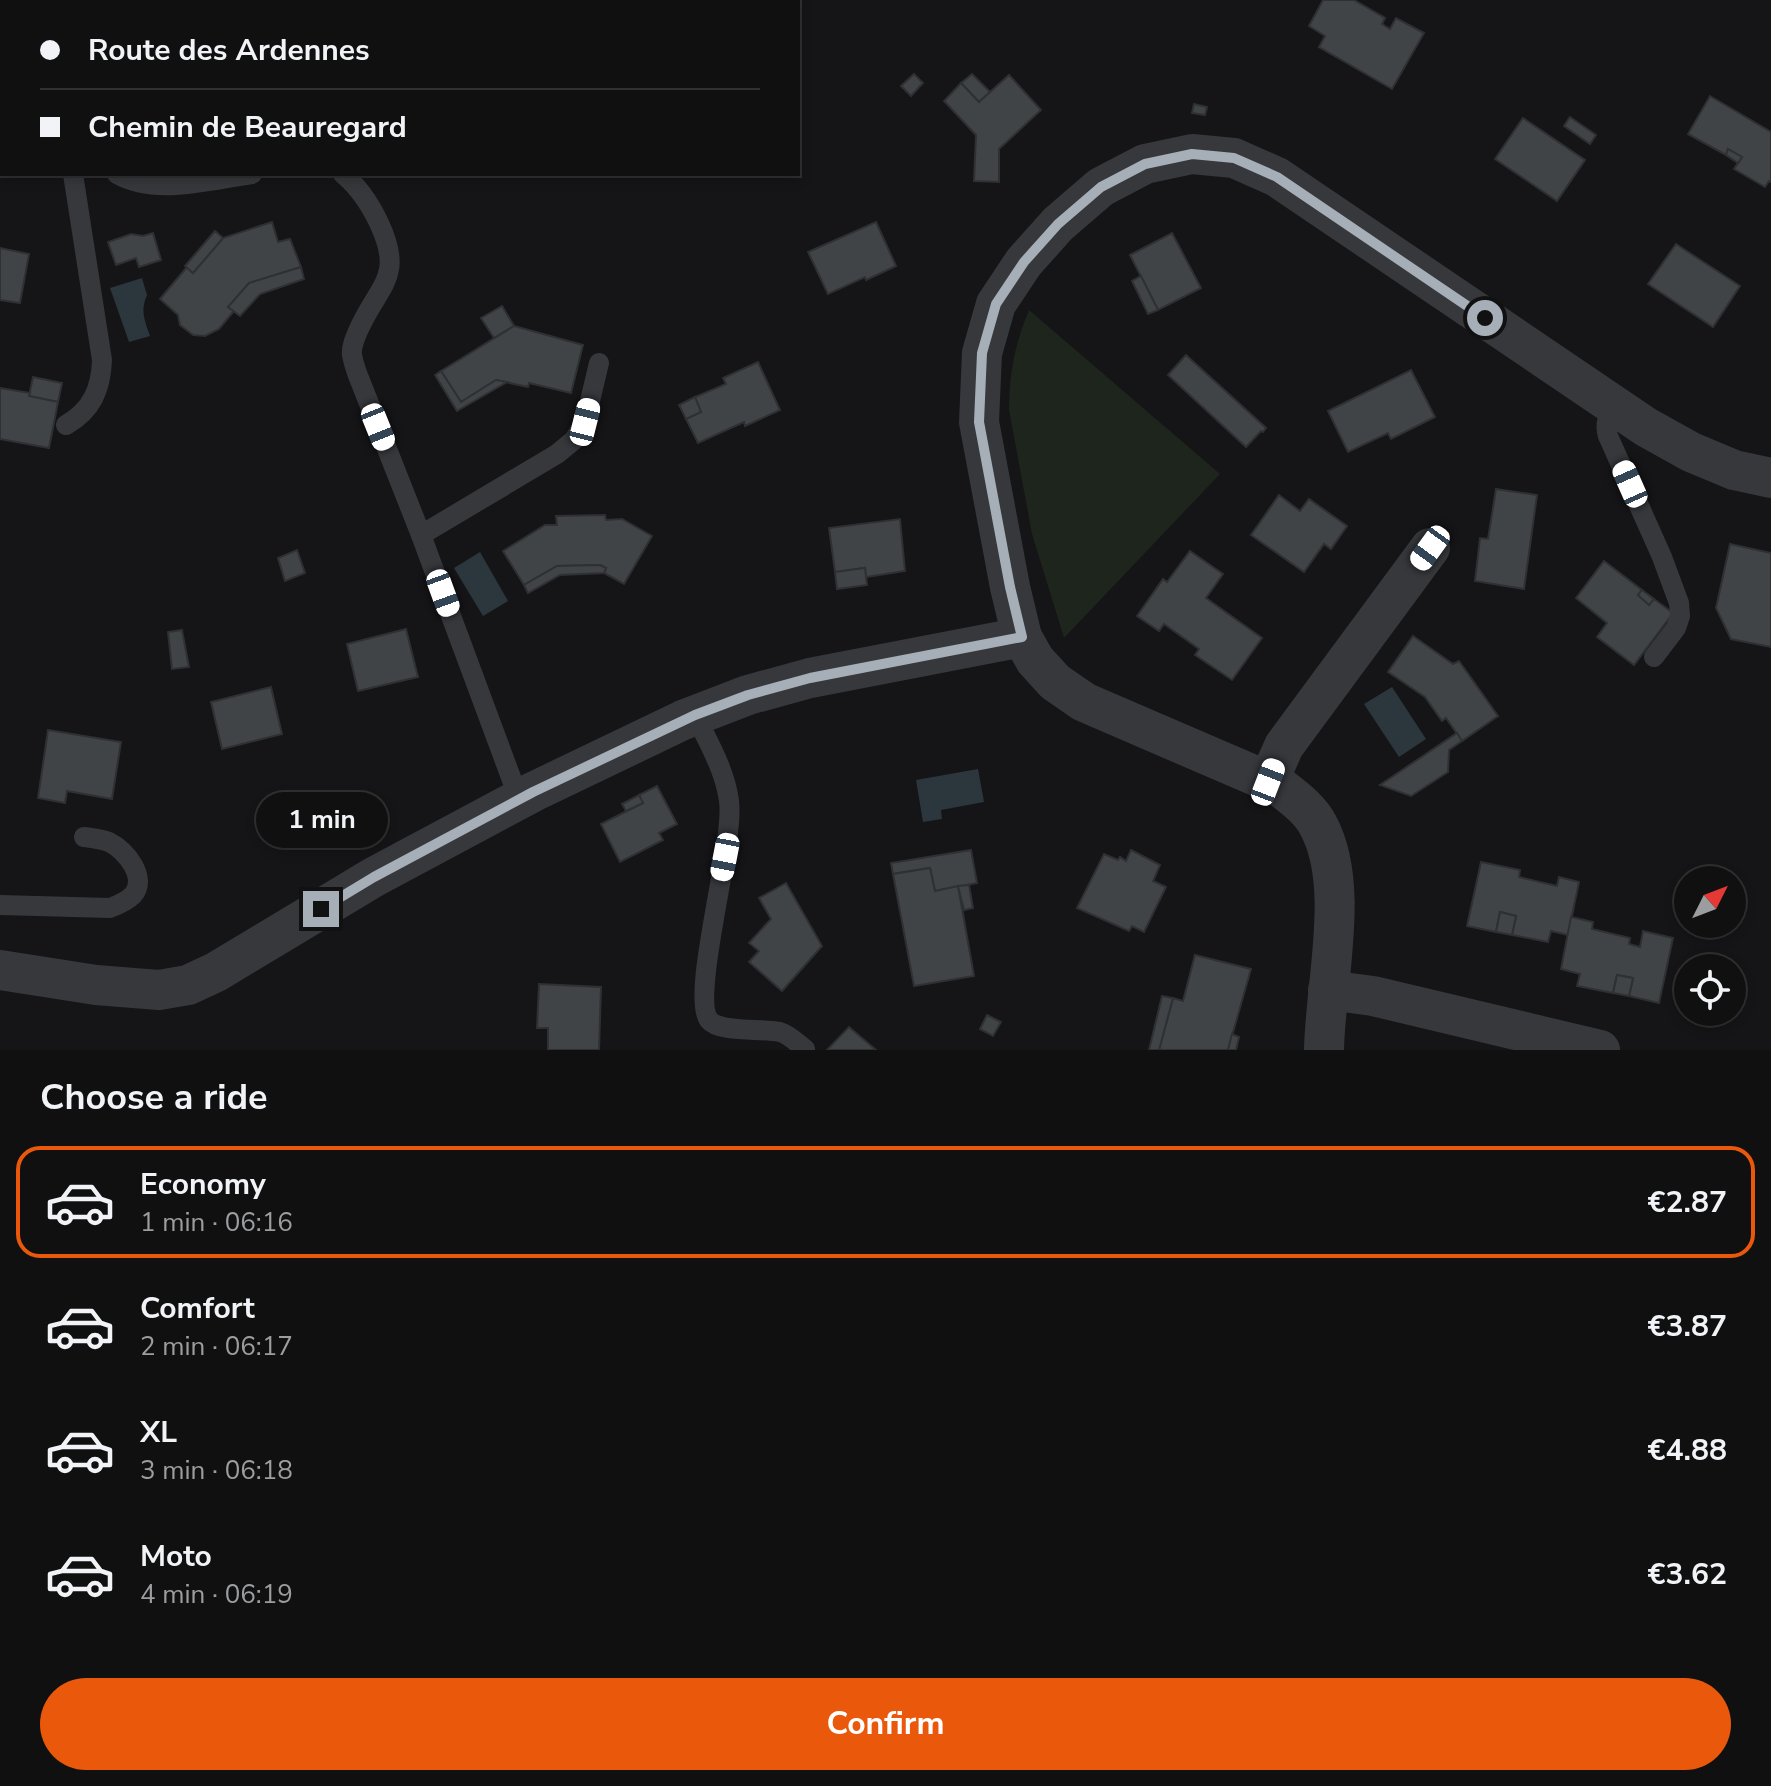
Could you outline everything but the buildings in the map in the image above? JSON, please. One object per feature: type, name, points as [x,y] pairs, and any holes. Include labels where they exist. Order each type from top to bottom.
[{"type":"street","points":[[1324,1050],[1334,884],[1326,841],[1317,822],[1279,786],[1084,702],[1055,682],[1035,660],[1022,637],[979,422],[982,353],[996,304],[1024,262],[1058,224],[1101,187],[1145,164],[1192,154],[1234,158],[1277,177],[1646,427],[1691,452],[1734,470],[1771,478]]},
{"type":"street","points":[[1268,782],[1284,746],[1430,548]]},
{"type":"street","points":[[0,970],[96,985],[159,990],[188,985],[216,972],[374,877],[519,799],[695,715],[748,695],[810,678],[1022,637]]},
{"type":"street","points":[[1328,990],[1373,996],[1600,1050]]},
{"type":"lane","points":[[66,425],[80,417],[89,406],[98,389],[102,360],[73,176]]},
{"type":"lane","points":[[121,176],[150,184],[174,185],[238,176]]},
{"type":"lane","points":[[345,176],[370,204],[390,256],[389,274],[382,291],[354,340],[352,353],[357,373],[519,799]]},
{"type":"lane","points":[[421,535],[557,454],[574,440],[585,422],[599,363]]},
{"type":"lane","points":[[1615,407],[1605,426],[1608,436],[1679,603],[1680,616],[1676,628],[1654,657]]},
{"type":"lane","points":[[695,715],[722,773],[729,801],[725,857],[706,967],[705,1015],[711,1023],[721,1027],[781,1033],[805,1049]]},
{"type":"lane","points":[[0,905],[110,908],[133,895],[138,885],[137,875],[123,852],[106,840],[84,837]]},
{"type":"shaded area","points":[[142,278],[147,295],[144,316],[150,336],[129,342],[110,288]]},
{"type":"shaded area","points":[[1029,310],[1220,474],[1064,638],[1032,534],[1009,410],[1014,359]]},
{"type":"shaded area","points":[[480,552],[508,601],[483,616],[454,568]]},
{"type":"shaded area","points":[[1392,687],[1426,739],[1399,757],[1364,704]]},
{"type":"shaded area","points":[[978,769],[984,802],[941,810],[942,819],[923,822],[916,780]]},
{"type":"route","points":[[321,909],[374,877],[533,792],[695,715],[748,695],[810,678],[1022,637],[979,422],[982,353],[996,304],[1024,262],[1058,224],[1101,187],[1145,164],[1192,154],[1234,158],[1277,177],[1485,318]]}]
